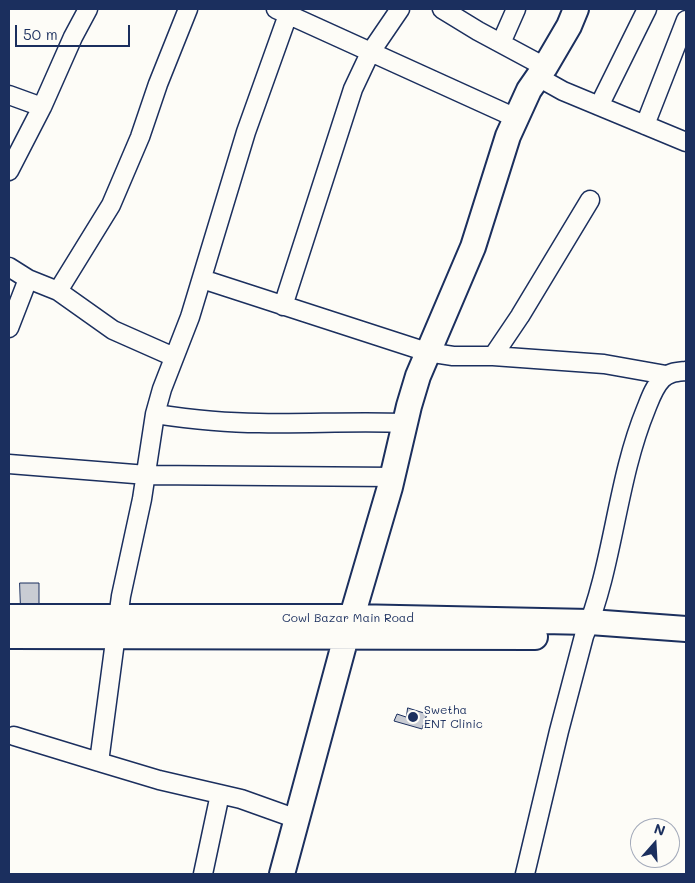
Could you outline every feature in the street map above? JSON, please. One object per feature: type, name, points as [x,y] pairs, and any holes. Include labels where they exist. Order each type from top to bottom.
[{"type":"street","points":[[9,170],[42,107],[73,37],[88,9]]},
{"type":"street","points":[[58,292],[111,204],[140,138],[158,84],[188,9]]},
{"type":"street","points":[[284,306],[353,89],[370,53],[400,9]]},
{"type":"street","points":[[442,9],[501,44],[542,72],[564,92],[686,142]]},
{"type":"street","points":[[501,44],[516,9]]},
{"type":"street","points":[[282,874],[349,627],[393,477],[418,376],[473,247],[508,136],[529,90],[569,26],[576,9]]},
{"type":"street","points":[[599,106],[647,9]]},
{"type":"street","points":[[99,762],[116,627],[147,476],[155,414],[162,388],[190,317],[284,10],[370,53],[516,118]]},
{"type":"street","points":[[645,125],[686,20]]},
{"type":"street","points":[[9,94],[42,107]]},
{"type":"street","points":[[493,356],[520,316],[590,200]]},
{"type":"street","points":[[9,267],[28,279],[58,292],[113,330],[174,357]]},
{"type":"street","points":[[9,328],[28,279]]},
{"type":"street","points":[[202,279],[427,352],[454,356],[493,356],[604,364],[666,375]]},
{"type":"street","points":[[525,874],[559,731],[606,565],[637,431],[657,384],[666,375],[686,371]]},
{"type":"street","points":[[155,414],[187,419],[258,423],[352,421],[405,423]]},
{"type":"street","points":[[9,464],[147,476],[393,477]]},
{"type":"street","points":[[9,617],[116,627]]},
{"type":"street","points":[[9,636],[116,627],[686,629]]},
{"type":"street","points":[[587,629],[686,641]]},
{"type":"street","points":[[14,736],[159,780],[241,799],[297,819]]},
{"type":"street","points":[[203,874],[220,794]]},
{"type":"building","points":[[20,583],[39,583],[39,611],[21,611]]},
{"type":"building","points":[[408,708],[427,714],[422,729],[394,721],[397,714],[406,717]]},
{"type":"place","name":"Swetha ENT Clinic","points":[[413,717]]}]
